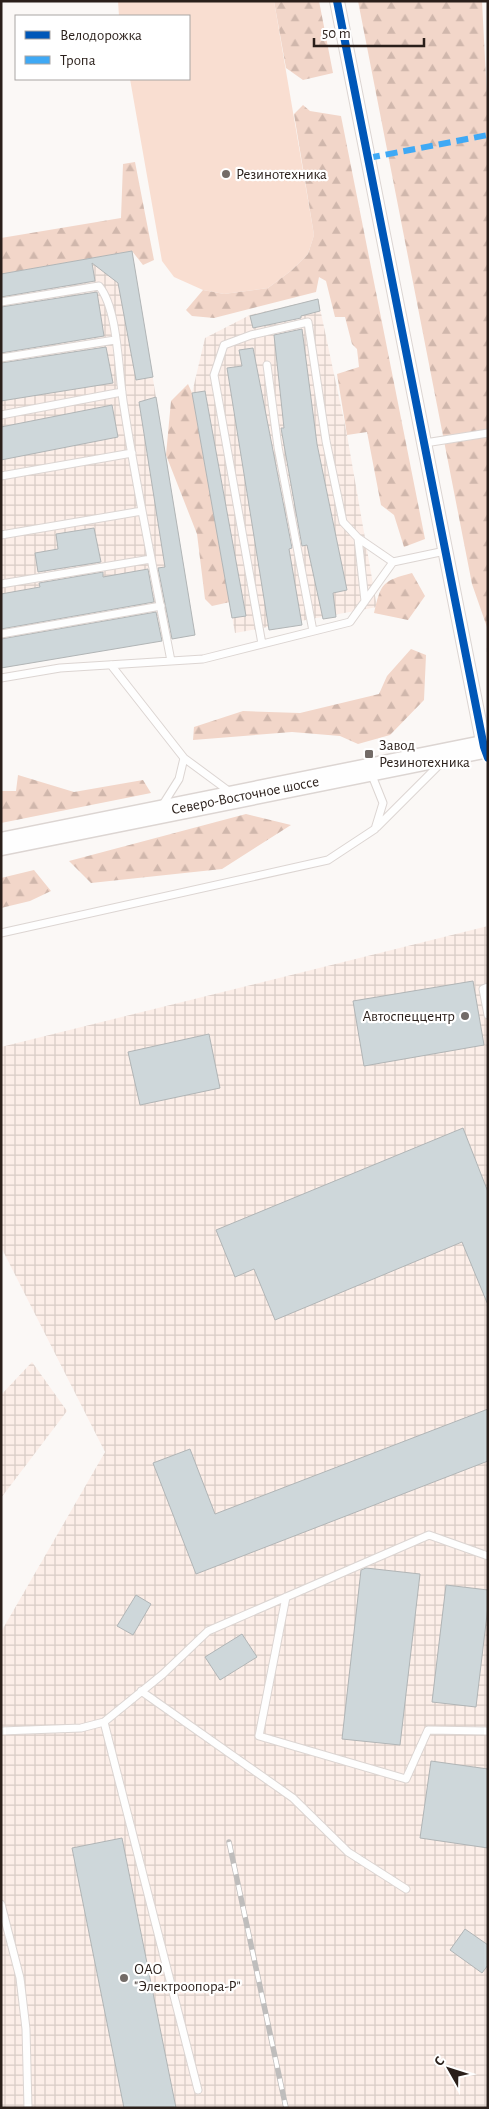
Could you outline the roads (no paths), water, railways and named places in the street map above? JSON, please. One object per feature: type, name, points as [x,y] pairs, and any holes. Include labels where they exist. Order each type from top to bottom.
[{"type":"main road","name":"Северо-Восточное шоссе","points":[[1,844],[486,746]]},
{"type":"street","points":[[337,1],[445,551],[486,746]]},
{"type":"lane","points":[[1,302],[100,286],[106,294],[113,319],[132,453],[171,661]]},
{"type":"lane","points":[[262,644],[214,375],[224,345],[251,335],[308,322],[326,441],[343,522],[358,538],[393,562]]},
{"type":"lane","points":[[1,358],[115,340]]},
{"type":"lane","points":[[267,365],[278,447],[313,631]]},
{"type":"lane","points":[[1,415],[122,392]]},
{"type":"lane","points":[[425,443],[488,433]]},
{"type":"lane","points":[[1,476],[132,453]]},
{"type":"lane","points":[[1,535],[142,511]]},
{"type":"lane","points":[[358,538],[365,601]]},
{"type":"lane","points":[[1,678],[60,668],[203,659],[350,622],[393,562],[445,551]]},
{"type":"lane","points":[[1,584],[152,559]]},
{"type":"lane","points":[[1,634],[160,606]]},
{"type":"lane","points":[[111,665],[184,758],[236,797]]},
{"type":"lane","points":[[1,933],[328,860],[375,829],[450,754]]},
{"type":"lane","points":[[158,812],[179,779],[184,758]]},
{"type":"lane","points":[[370,770],[383,803],[375,829]]},
{"type":"lane","points":[[488,987],[483,989],[488,1015]]},
{"type":"lane","points":[[1,1731],[81,1728],[104,1722],[162,1674],[208,1631],[429,1535],[488,1556]]},
{"type":"lane","points":[[286,1597],[259,1736],[406,1779],[428,1730],[488,1731]]},
{"type":"lane","points":[[141,1692],[293,1798],[348,1852],[406,1889]]},
{"type":"lane","points":[[104,1722],[198,2090]]},
{"type":"lane","points":[[1,1904],[21,1987],[26,2029],[28,2108]]},
{"type":"railway","points":[[229,1842],[286,2108]]},
{"type":"place","name":"Резинотехника","points":[[226,174]]},
{"type":"place","name":"Завод Резинотехника","points":[[369,754]]},
{"type":"place","name":"Автоспеццентр","points":[[465,1016]]},
{"type":"place","name":"ОАО \"Электроопора-Р\"","points":[[124,1978]]}]
